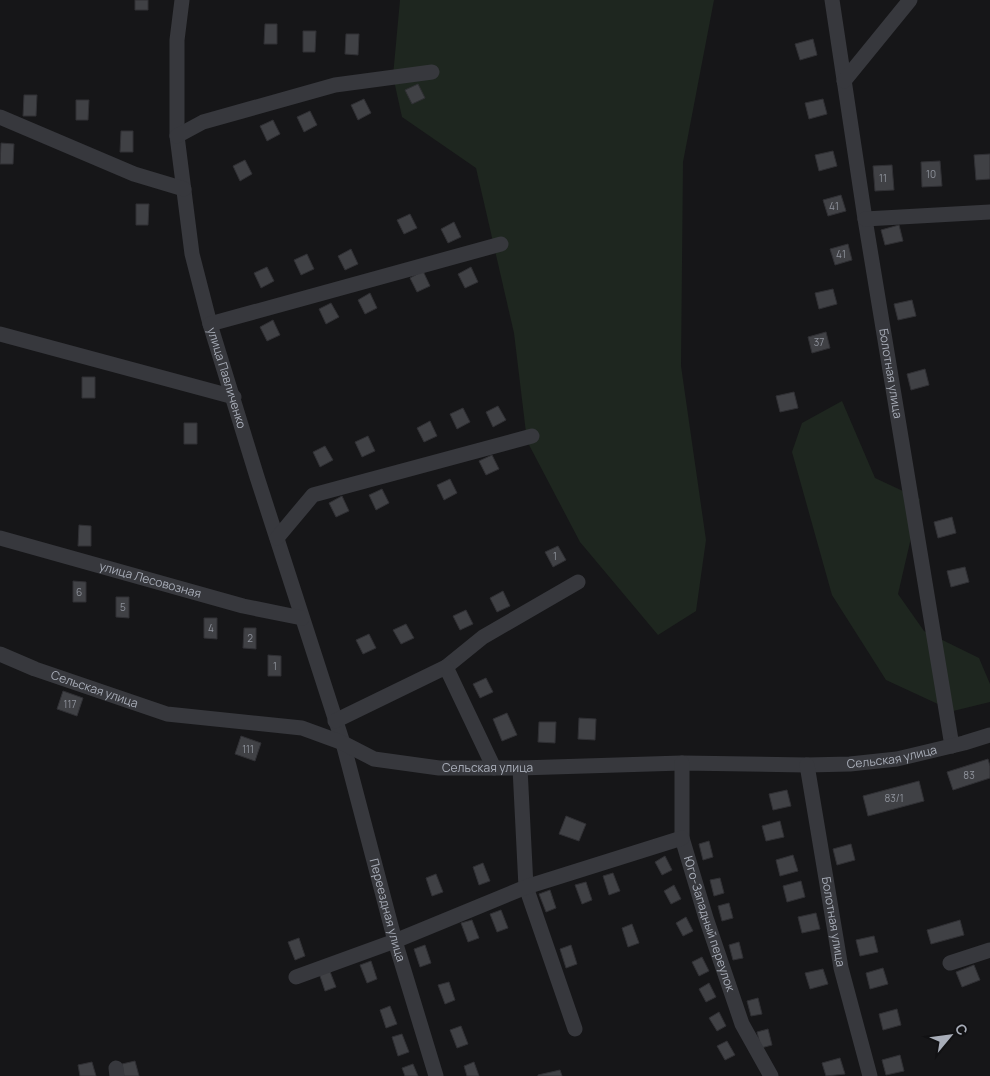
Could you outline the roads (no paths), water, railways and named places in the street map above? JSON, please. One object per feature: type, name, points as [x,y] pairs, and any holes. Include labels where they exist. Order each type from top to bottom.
[{"type":"street","name":"улица Павличенко","points":[[182,0],[177,40],[177,136],[192,254],[210,324],[342,743]]},
{"type":"street","name":"Болотная улица","points":[[832,0],[865,219],[952,746]]},
{"type":"street","points":[[844,81],[910,0]]},
{"type":"street","points":[[177,136],[203,122],[335,85],[432,72]]},
{"type":"street","points":[[0,116],[134,174],[184,189]]},
{"type":"street","points":[[865,219],[990,212]]},
{"type":"street","points":[[210,324],[501,244]]},
{"type":"street","points":[[0,334],[234,397]]},
{"type":"street","points":[[277,538],[313,495],[532,436]]},
{"type":"street","name":"улица Лесовозная","points":[[0,538],[243,606],[302,618]]},
{"type":"street","points":[[336,721],[446,667],[483,637],[578,582]]},
{"type":"street","name":"Сельская улица","points":[[0,654],[34,669],[167,714],[302,728],[342,743],[374,759],[439,768],[520,768],[682,763],[850,764],[897,759],[990,735]]},
{"type":"street","points":[[446,667],[494,768]]},
{"type":"street","name":"Переездная улица","points":[[342,743],[395,941],[436,1076]]},
{"type":"street","name":"Юго-Западный переулок","points":[[682,763],[682,838],[706,918],[742,1024],[771,1076]]},
{"type":"street","name":"Болотная улица","points":[[807,765],[841,968],[870,1076]]},
{"type":"street","points":[[520,768],[526,887],[575,1029]]},
{"type":"street","points":[[296,977],[395,941],[526,887],[682,838]]},
{"type":"street","points":[[950,963],[990,950]]}]
